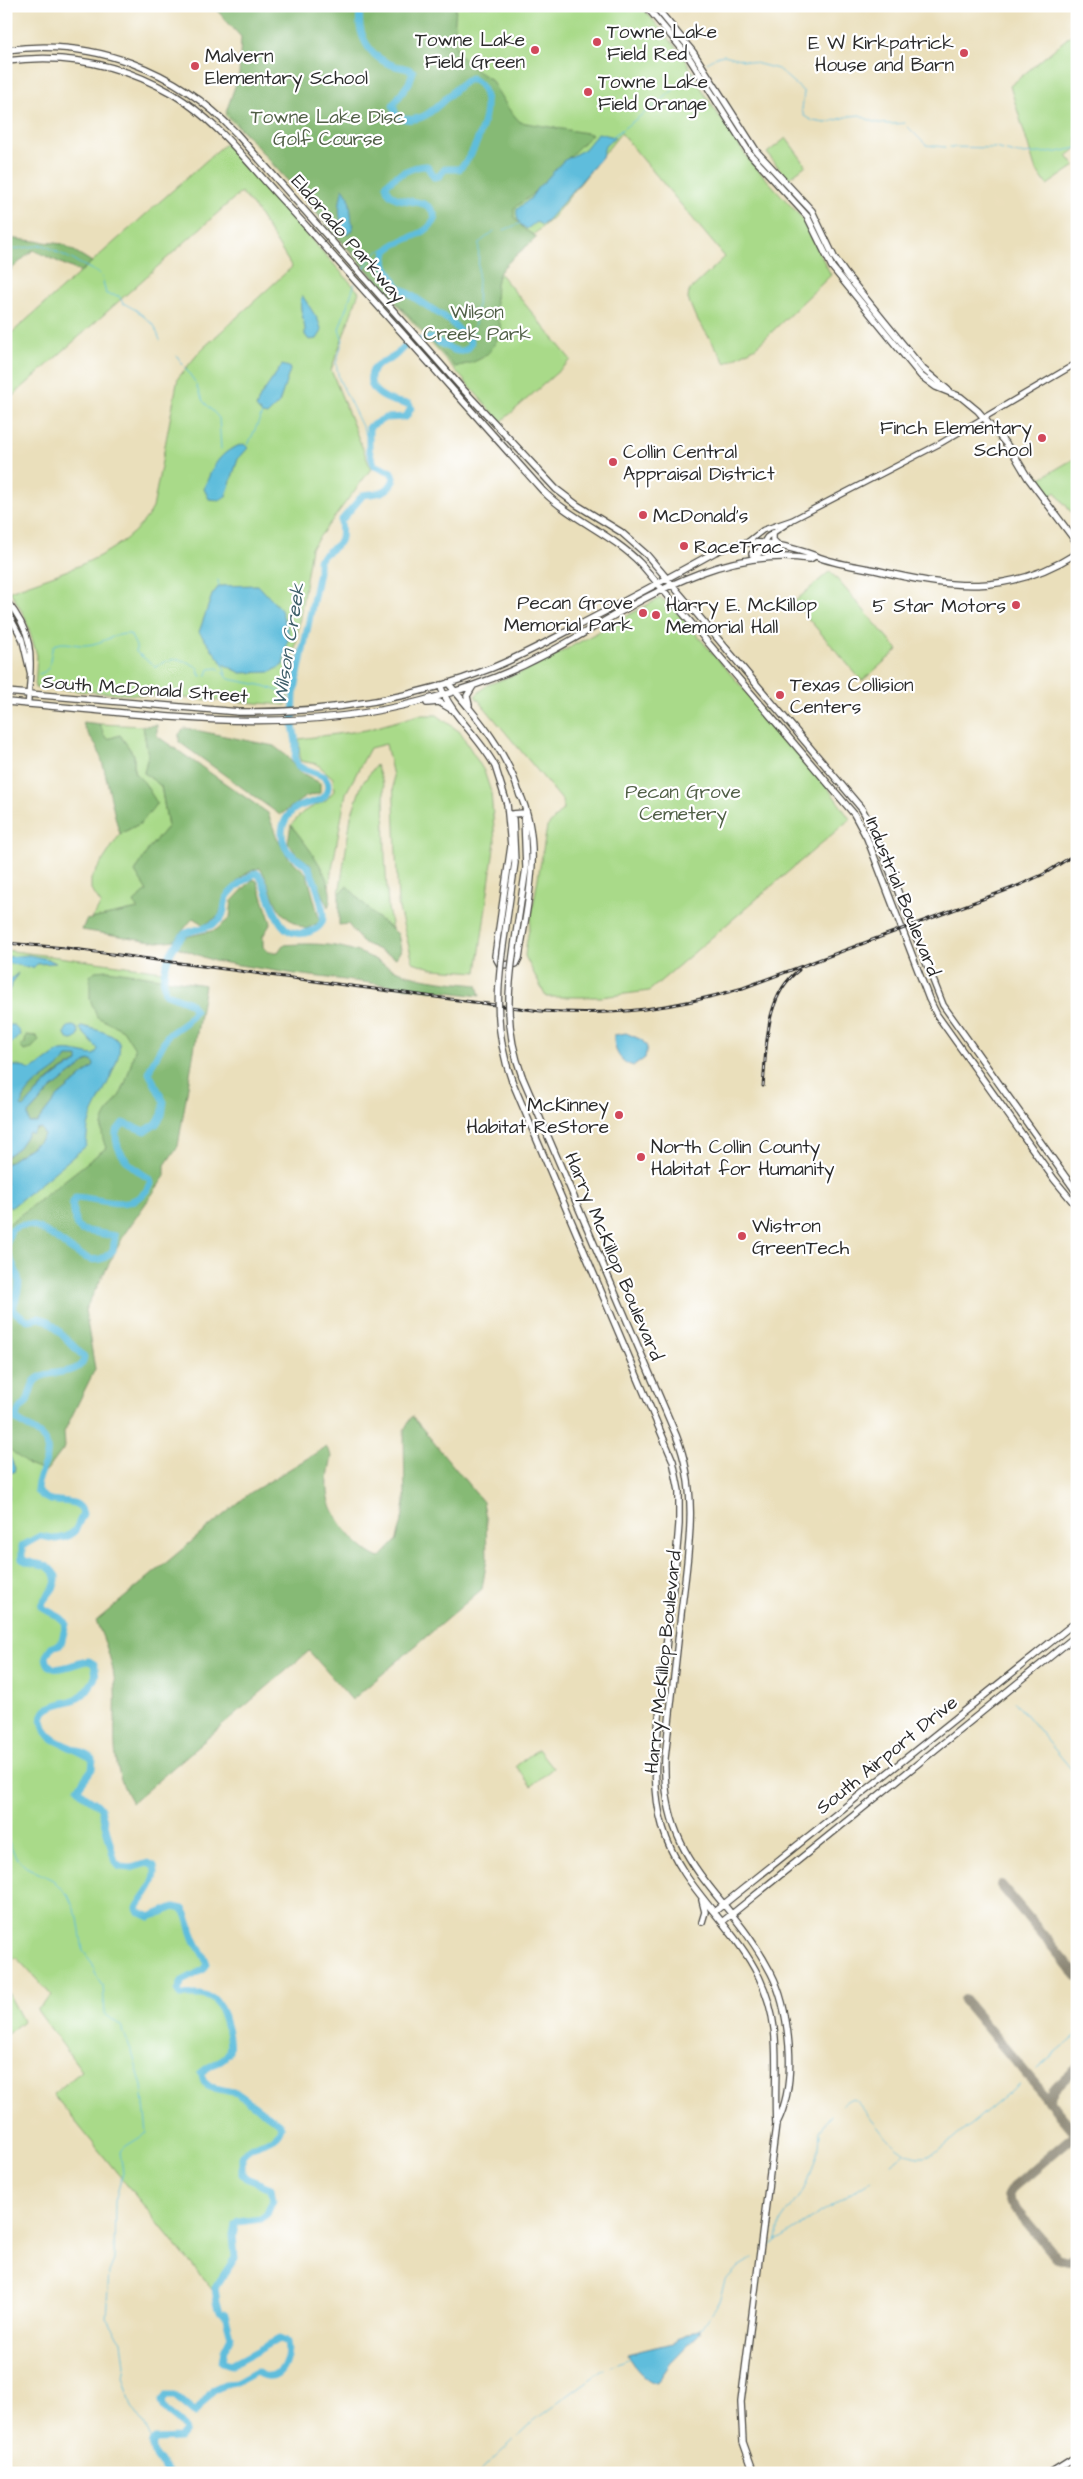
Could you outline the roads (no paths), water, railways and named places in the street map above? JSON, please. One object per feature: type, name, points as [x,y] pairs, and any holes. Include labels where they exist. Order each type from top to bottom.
[{"type":"main road","points":[[646,6],[688,56],[750,154],[807,216],[837,273],[917,372],[936,386],[948,390]]},
{"type":"main road","points":[[655,6],[693,52],[757,152],[812,211],[834,257],[845,273],[923,369],[948,390],[970,404],[985,419],[1012,451],[1028,478],[1077,543]]},
{"type":"main road","name":"Eldorado Parkway","points":[[6,50],[36,47],[94,52],[133,63],[166,78],[196,97],[223,120],[460,386],[556,488],[631,540],[672,585]]},
{"type":"main road","name":"Eldorado Parkway","points":[[6,61],[48,58],[94,63],[133,74],[164,89],[192,107],[217,129],[319,238],[549,497],[628,551],[663,589]]},
{"type":"main road","points":[[588,524],[593,515]]},
{"type":"main road","points":[[773,534],[773,540],[779,545]]},
{"type":"main road","points":[[725,564],[738,557],[758,554],[763,543]]},
{"type":"main road","name":"South McDonald Street","points":[[6,692],[239,712],[306,710],[390,698],[448,683],[523,654],[715,552],[734,546],[763,543],[779,545],[810,553],[814,556],[910,579],[966,586],[993,585],[1020,580],[1051,568],[1077,553]]},
{"type":"main road","points":[[718,566],[712,562],[713,558],[734,546]]},
{"type":"main road","name":"South McDonald Street","points":[[6,702],[239,721],[306,720],[386,710],[444,695],[533,660],[663,589],[718,566],[759,557],[810,559],[814,556]]},
{"type":"main road","name":"Industrial Boulevard","points":[[672,585],[862,809],[874,831],[934,987],[946,1011],[1077,1193]]},
{"type":"main road","name":"Industrial Boulevard","points":[[663,589],[854,814],[865,833],[929,999],[937,1015],[1054,1179],[1077,1207]]},
{"type":"main road","points":[[628,599],[633,605]]},
{"type":"main road","points":[[604,612],[609,619]]},
{"type":"main road","points":[[744,683],[750,677]]},
{"type":"main road","name":"Harry McKillop Boulevard","points":[[448,683],[500,749],[519,792],[524,813],[526,860],[507,995],[508,1018],[514,1052],[522,1076],[680,1445],[690,1490],[690,1529],[665,1758],[666,1792],[673,1824],[682,1847],[697,1873],[731,1915],[768,1966],[783,2007],[789,2053],[789,2081],[785,2106],[776,2125]]},
{"type":"main road","points":[[472,712],[467,698],[474,684]]},
{"type":"main road","name":"Harry McKillop Boulevard","points":[[440,685],[444,695],[495,766],[506,791],[512,814],[515,863],[498,979],[498,1022],[503,1055],[670,1451],[679,1491],[678,1535],[655,1758],[658,1812],[668,1843],[680,1869],[722,1922],[754,1967],[770,2008],[777,2050],[776,2125]]},
{"type":"main road","points":[[761,704],[768,698]]},
{"type":"main road","points":[[386,710],[399,710],[439,702],[448,707],[466,724]]},
{"type":"main road","points":[[791,738],[797,733]]},
{"type":"main road","points":[[798,747],[804,742]]},
{"type":"main road","points":[[495,766],[507,804],[511,846],[494,956],[500,965],[511,966],[516,964],[519,958],[532,862],[529,821],[519,792]]},
{"type":"main road","points":[[512,814],[524,813]]},
{"type":"main road","points":[[890,873],[882,878],[888,885],[894,900],[901,904]]},
{"type":"main road","points":[[638,1374],[648,1370]]},
{"type":"main road","points":[[679,1491],[690,1490]]},
{"type":"main road","name":"South Airport Drive","points":[[714,1912],[818,1827],[1076,1623]]},
{"type":"main road","points":[[668,1628],[679,1630]]},
{"type":"main road","name":"South Airport Drive","points":[[722,1922],[825,1836],[1077,1635]]},
{"type":"main road","points":[[889,1772],[896,1780]]},
{"type":"main road","points":[[818,1827],[825,1836]]},
{"type":"main road","points":[[700,1895],[705,1912],[702,1922]]},
{"type":"main road","points":[[754,2473],[743,2442],[741,2402],[776,2125]]},
{"type":"main road","points":[[1050,2473],[1077,2456]]},
{"type":"street","points":[[745,544],[763,530],[792,520],[985,419],[1077,364]]},
{"type":"street","points":[[763,543],[792,520]]},
{"type":"street","points":[[6,600],[19,618],[28,638],[32,659],[28,704]]},
{"type":"street","points":[[6,609],[22,638],[30,673]]},
{"type":"water","points":[[598,133],[615,137],[605,146],[602,157],[545,223],[542,225],[536,222],[527,229],[524,228],[517,218],[517,209],[530,199],[538,187],[563,161],[585,149]]},
{"type":"water","points":[[343,188],[349,197],[353,230],[347,235],[341,223],[339,212]]},
{"type":"water","points":[[302,295],[318,320],[322,331],[317,339],[309,340],[305,335],[300,305]]},
{"type":"water","points":[[282,365],[289,367],[290,370],[279,403],[267,415],[262,414],[256,407],[260,397]]},
{"type":"water","points":[[244,444],[248,448],[238,459],[226,496],[220,500],[209,499],[204,489],[218,460],[229,450]]},
{"type":"water","points":[[258,585],[281,610],[289,634],[283,665],[271,672],[241,673],[223,664],[199,632],[212,595],[219,586]]},
{"type":"water","points":[[29,955],[48,959],[56,963],[37,964],[33,968],[6,963],[6,957]]},
{"type":"water","points":[[18,973],[6,996],[7,982]]},
{"type":"water","points":[[6,1025],[14,1025],[19,1030],[20,1035],[6,1049]]},
{"type":"water","points":[[72,1026],[77,1028],[79,1033],[77,1038],[72,1040],[67,1038],[65,1033],[67,1028]]},
{"type":"water","points":[[82,1026],[106,1033],[118,1041],[120,1047],[114,1067],[90,1120],[86,1146],[12,1207],[6,1207],[6,1164],[40,1141],[44,1135],[41,1128],[36,1129],[32,1134],[29,1132],[19,1147],[6,1157],[6,1109],[8,1109],[13,1095],[6,1085],[6,1051],[12,1066],[20,1066],[30,1070],[61,1051],[94,1055],[98,1049],[80,1029]],"holes":[[[67,1057],[78,1057],[78,1062],[55,1076],[24,1107],[21,1106],[29,1091],[56,1069]],[[89,1060],[93,1062],[94,1066],[57,1097],[37,1123],[29,1123],[28,1114],[50,1090]]]},
{"type":"water","points":[[626,1033],[642,1040],[647,1047],[645,1058],[634,1066],[624,1062],[616,1050],[614,1035]]},
{"type":"water","points":[[6,1448],[15,1468],[14,1472],[9,1473],[10,1490],[6,1504]]},
{"type":"water","points":[[700,2329],[700,2333],[670,2364],[657,2383],[639,2372],[627,2354],[672,2343]]},
{"type":"waterway","name":"Wilson Creek","points":[[6,1245],[11,1230],[24,1225],[37,1227],[77,1253],[90,1259],[102,1259],[113,1250],[115,1236],[81,1230],[77,1226],[72,1204],[76,1197],[118,1203],[127,1202],[144,1194],[151,1184],[150,1179],[131,1166],[121,1154],[116,1140],[116,1132],[123,1123],[145,1131],[156,1124],[162,1115],[164,1102],[149,1073],[151,1066],[168,1035],[185,1023],[195,1011],[190,1003],[165,993],[164,976],[167,961],[174,947],[184,934],[216,923],[223,914],[229,894],[246,879],[257,873],[262,880],[279,921],[286,929],[294,933],[307,933],[318,927],[323,920],[320,898],[310,871],[307,866],[286,848],[282,833],[284,822],[290,813],[296,808],[321,799],[327,792],[328,786],[327,780],[323,776],[298,766],[295,760],[296,743],[293,725],[294,694],[319,572],[319,560],[340,542],[341,521],[363,495],[386,490],[394,478],[391,472],[374,465],[369,450],[369,427],[385,418],[406,417],[411,408],[409,404],[386,398],[374,389],[371,383],[371,375],[375,367],[394,357],[406,345],[415,342],[432,338],[453,350],[459,351],[464,351],[471,342],[450,321],[397,286],[384,262],[386,251],[398,242],[426,229],[435,217],[431,209],[425,205],[395,197],[389,193],[386,185],[399,175],[416,167],[427,166],[434,177],[439,176],[445,169],[459,169],[465,163],[476,144],[486,111],[483,90],[471,78],[427,115],[417,119],[407,119],[396,115],[393,105],[409,83],[413,72],[407,68],[386,62],[377,57],[371,50],[362,34],[360,25],[361,6]]},
{"type":"waterway","points":[[707,63],[715,57],[724,55],[778,69],[804,92],[802,110],[804,116],[813,121],[826,123],[860,115],[882,124],[905,123]]},
{"type":"waterway","points":[[612,137],[662,100],[693,72]]},
{"type":"waterway","points":[[908,127],[926,145],[945,147]]},
{"type":"waterway","points":[[950,147],[995,148],[1019,154],[1058,152],[1077,148]]},
{"type":"waterway","points":[[504,230],[521,223]]},
{"type":"waterway","points":[[471,342],[477,313],[479,243],[494,231]]},
{"type":"waterway","points":[[6,250],[44,245],[100,274]]},
{"type":"waterway","points":[[362,271],[374,254],[390,245]]},
{"type":"waterway","points":[[102,277],[106,294],[119,296],[123,303],[136,310],[154,325],[160,340]]},
{"type":"waterway","points":[[355,283],[339,329],[343,340],[336,363],[339,379],[370,443]]},
{"type":"waterway","points":[[177,356],[195,382]]},
{"type":"waterway","points":[[196,385],[203,401],[219,418],[221,449]]},
{"type":"waterway","points":[[248,445],[262,414]]},
{"type":"waterway","points":[[218,580],[219,586]]},
{"type":"waterway","points":[[39,674],[47,670],[54,645],[62,643],[92,644],[119,635],[130,634],[136,646],[136,652],[156,667],[167,661],[181,660],[197,667],[200,676],[207,675],[209,669],[218,668],[229,679],[265,686],[294,697]]},
{"type":"waterway","points":[[223,663],[226,676]]},
{"type":"waterway","name":"Wilson Creek","points":[[6,1249],[19,1282],[13,1308],[16,1313],[28,1320],[39,1318],[49,1321],[84,1357],[82,1363],[72,1370],[45,1375],[36,1379],[25,1404],[18,1411],[17,1415],[17,1420],[43,1438],[48,1450],[37,1491],[43,1497],[55,1501],[74,1503],[78,1505],[83,1514],[75,1531],[66,1537],[56,1539],[40,1536],[22,1546],[22,1559],[27,1562],[44,1565],[52,1570],[56,1576],[55,1585],[41,1606],[62,1619],[66,1624],[61,1644],[52,1647],[46,1656],[48,1663],[57,1669],[89,1661],[94,1664],[95,1671],[94,1681],[86,1692],[82,1696],[46,1710],[43,1714],[43,1724],[47,1733],[55,1740],[93,1759],[92,1769],[78,1788],[83,1795],[96,1803],[101,1809],[115,1862],[120,1867],[131,1868],[148,1863],[154,1866],[153,1883],[137,1908],[139,1912],[150,1917],[174,1907],[183,1909],[187,1915],[194,1939],[207,1964],[203,1970],[182,1981],[178,1991],[180,1995],[201,1995],[215,1999],[221,2010],[229,2035],[227,2055],[201,2073],[204,2082],[210,2087],[237,2093],[279,2123],[281,2127],[274,2137],[252,2147],[242,2156],[242,2174],[246,2178],[271,2188],[273,2200],[267,2214],[261,2219],[238,2222],[235,2225],[233,2235],[235,2258],[215,2288],[217,2302],[220,2311],[225,2314],[231,2336],[224,2350],[222,2362],[231,2365],[279,2339],[287,2342],[288,2353],[282,2370],[278,2374],[273,2377],[266,2377],[256,2372],[236,2383],[225,2384],[214,2389],[195,2413],[175,2396],[166,2396],[162,2401],[163,2406],[181,2423],[185,2431],[179,2438],[156,2439],[153,2442],[155,2456],[171,2473]]},
{"type":"waterway","points":[[1015,1702],[1077,1776]]},
{"type":"waterway","points":[[6,1837],[16,1857],[26,1867],[53,1880],[68,1895],[78,1918],[83,1951],[93,1964],[95,1973],[103,1986],[105,2014],[121,2026],[132,2052],[142,2086],[147,2133],[120,2152],[123,2172],[115,2201],[114,2260],[109,2272],[106,2318],[122,2341],[125,2366],[123,2376],[132,2407],[144,2424],[153,2442]]},
{"type":"waterway","points":[[1037,2068],[1077,2035]]},
{"type":"waterway","points":[[841,2105],[850,2099],[855,2100],[892,2143],[902,2151],[914,2156],[926,2157],[939,2151],[1019,2084]]},
{"type":"waterway","points":[[776,2242],[781,2221],[807,2185],[819,2148],[820,2131],[831,2116]]},
{"type":"waterway","points":[[891,2163],[903,2154]]},
{"type":"waterway","points":[[764,2249],[873,2179]]},
{"type":"waterway","points":[[700,2329],[718,2304],[725,2281],[738,2267],[753,2258]]},
{"type":"waterway","points":[[611,2366],[630,2358]]},
{"type":"waterway","points":[[479,2473],[536,2419],[604,2369]]},
{"type":"railway","points":[[6,943],[66,948],[541,1011],[594,1012],[643,1009],[692,1001],[743,988],[1015,887],[1044,874],[1077,853]]},
{"type":"railway","points":[[763,1086],[769,1023],[773,1008],[779,994],[799,970]]},
{"type":"place","name":"Towne Lake Field Red","points":[[597,42]]},
{"type":"place","name":"Towne Lake Field Green","points":[[535,50]]},
{"type":"place","name":"E W Kirkpatrick House and Barn","points":[[964,53]]},
{"type":"place","name":"Malvern Elementary School","points":[[195,66]]},
{"type":"place","name":"Towne Lake Field Orange","points":[[588,92]]},
{"type":"place","name":"Finch Elementary School","points":[[1042,438]]},
{"type":"place","name":"Collin Central Appraisal District","points":[[613,462]]},
{"type":"place","name":"McDonald's","points":[[643,515]]},
{"type":"place","name":"RaceTrac","points":[[684,546]]},
{"type":"place","name":"5 Star Motors","points":[[1016,605]]},
{"type":"place","name":"Pecan Grove Memorial Park","points":[[643,613]]},
{"type":"place","name":"Harry E. McKillop Memorial Hall","points":[[656,615]]},
{"type":"place","name":"Texas Collision Centers","points":[[780,695]]},
{"type":"place","name":"McKinney Habitat ReStore","points":[[619,1115]]},
{"type":"place","name":"North Collin County Habitat for Humanity","points":[[641,1157]]},
{"type":"place","name":"Wistron GreenTech","points":[[742,1236]]},
{"type":"park label","name":"Towne Lake Disc Golf Course","points":[[328,127]]},
{"type":"park label","name":"Wilson Creek Park","points":[[477,322]]},
{"type":"park label","name":"Pecan Grove Cemetery","points":[[683,802]]}]
